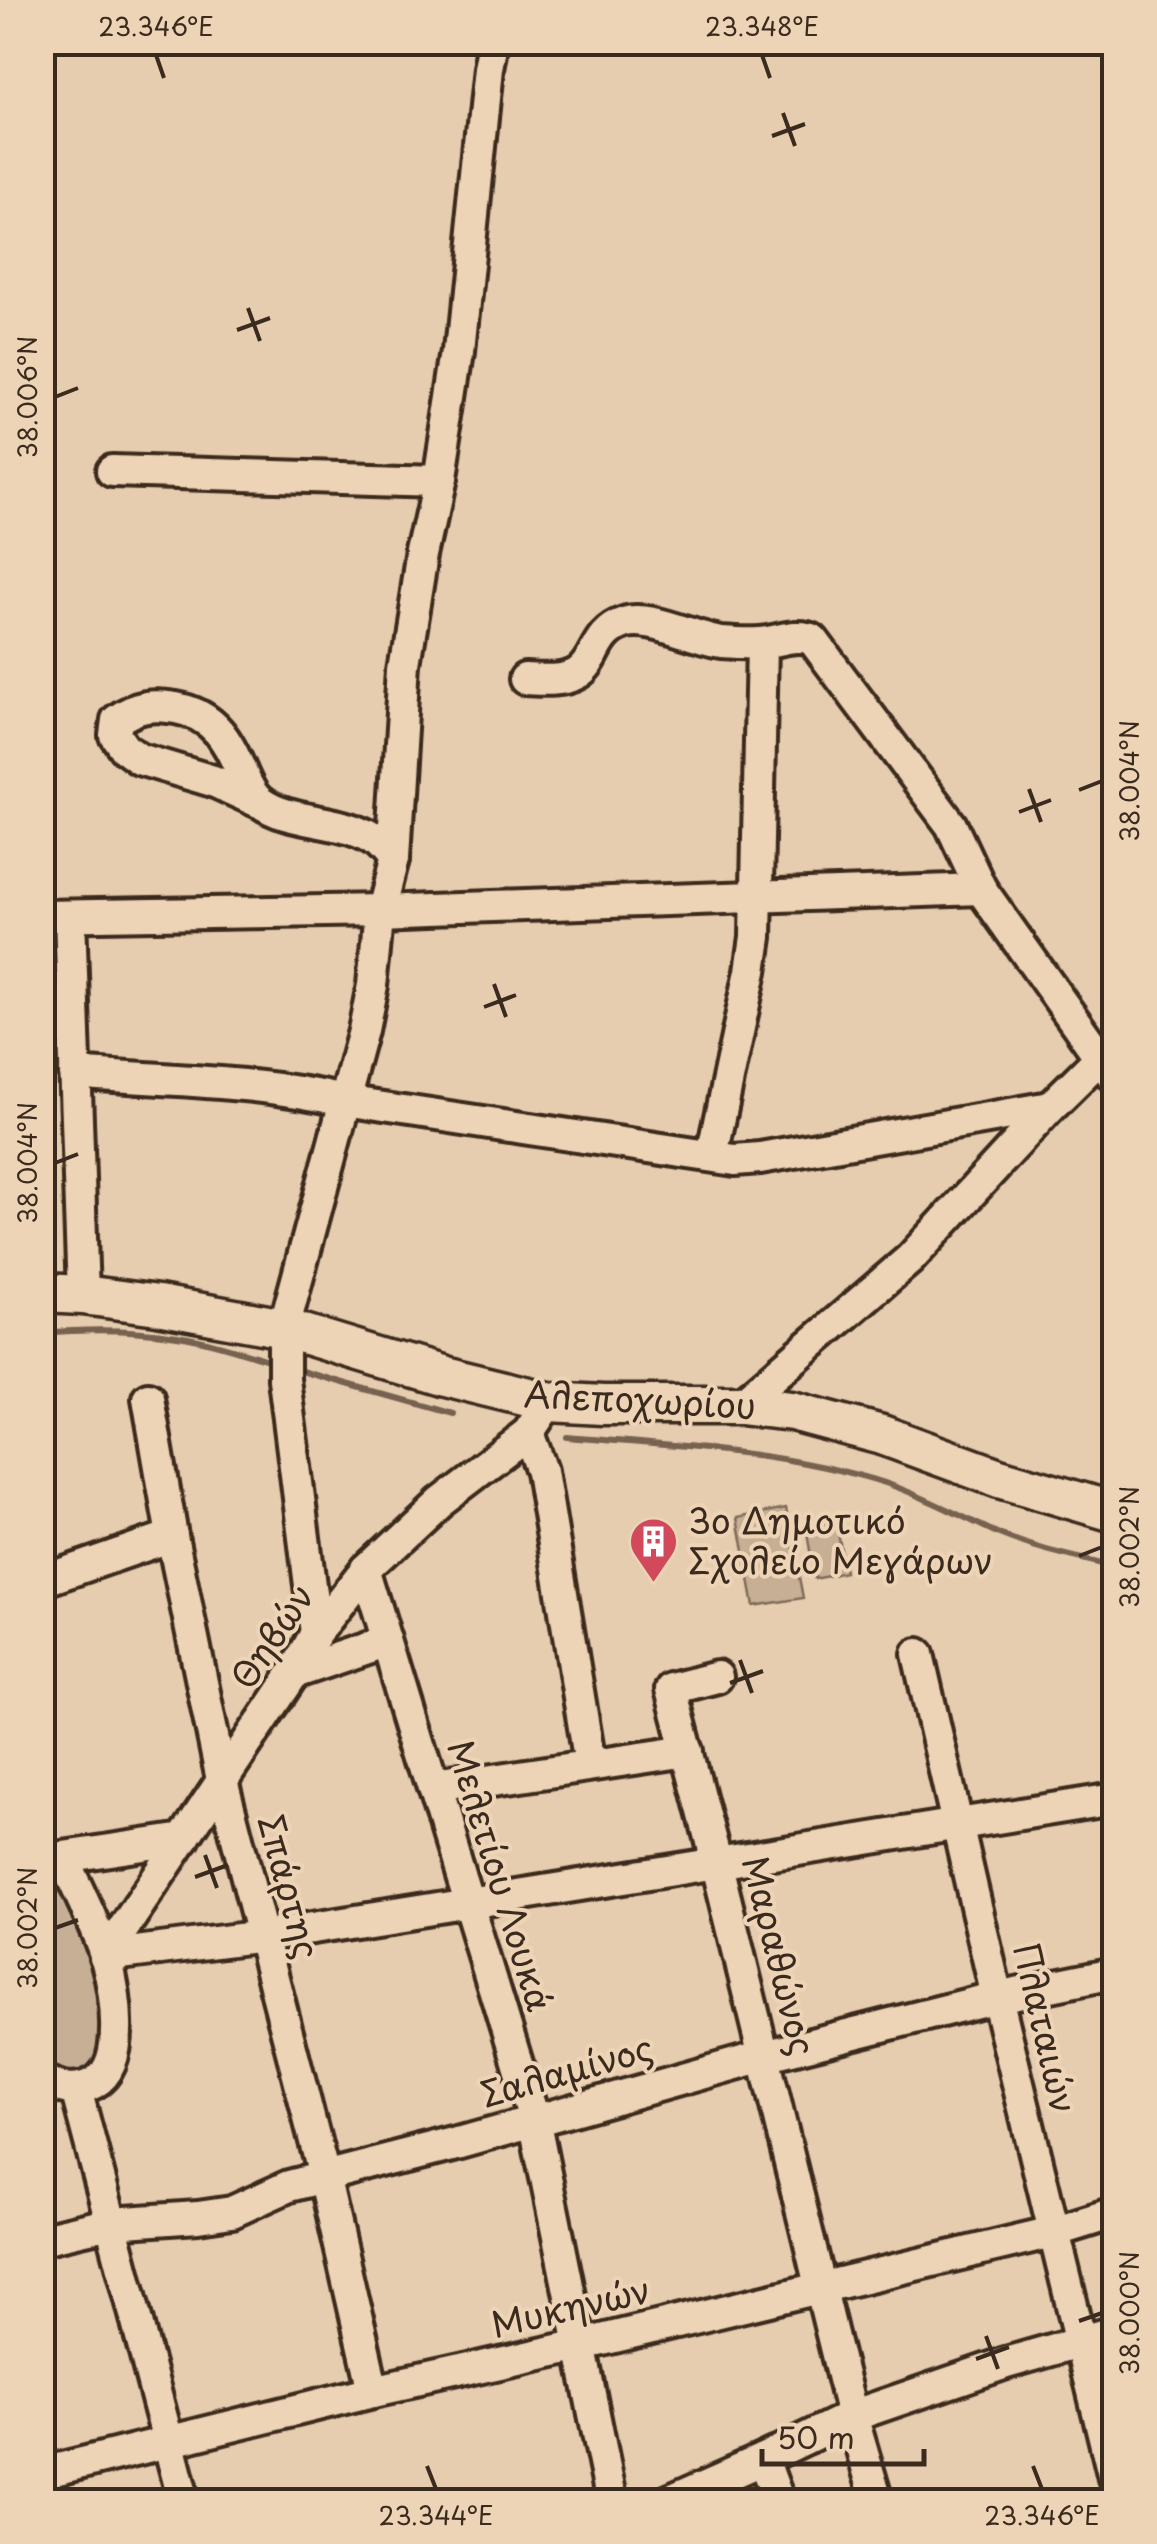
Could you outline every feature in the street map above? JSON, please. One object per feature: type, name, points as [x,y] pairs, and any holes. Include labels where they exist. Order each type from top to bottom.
[{"type":"main road","name":"Αλεποχωρίου","points":[[42,1294],[158,1305],[549,1402],[740,1405],[792,1412],[882,1435],[999,1478],[1114,1512]]},
{"type":"street","points":[[316,1633],[284,1378],[284,1335],[368,1012],[380,910],[393,860],[405,664],[458,352],[493,42]]},
{"type":"street","points":[[112,471],[439,481]]},
{"type":"street","points":[[524,679],[557,679],[578,672],[588,664],[602,638],[627,621],[644,619],[706,640],[762,643],[804,636],[813,640],[951,826],[981,889],[1110,1059],[1050,1107],[910,1259],[740,1405]]},
{"type":"street","points":[[712,1156],[756,937],[762,643]]},
{"type":"street","points":[[259,802],[295,817],[348,827],[374,839],[393,860]]},
{"type":"street","points":[[83,1295],[75,1073],[56,916],[380,910],[981,889]]},
{"type":"street","points":[[75,1073],[310,1093],[735,1160],[1050,1107]]},
{"type":"street","name":"Σπάρτης","points":[[148,1398],[222,1780],[324,2176],[373,2391]]},
{"type":"street","name":"Θηβών","points":[[105,1956],[294,1673],[316,1633],[366,1569],[438,1501],[528,1433],[549,1402]]},
{"type":"street","points":[[528,1433],[542,1472],[590,1764]]},
{"type":"street","points":[[42,1581],[172,1536]]},
{"type":"street","name":"Μελετίου Λουκά","points":[[366,1569],[534,2119],[612,2502]]},
{"type":"street","points":[[294,1673],[388,1641]]},
{"type":"street","name":"Πλαταιών","points":[[918,1654],[1114,2478]]},
{"type":"street","name":"Μαραθώνος","points":[[717,1677],[671,1688],[852,2416],[877,2502]]},
{"type":"street","points":[[432,1789],[688,1750]]},
{"type":"street","points":[[105,1956],[263,1936],[1114,1799]]},
{"type":"street","points":[[42,2079],[62,2089],[93,2083],[106,2073],[116,2038],[114,1994],[105,1956],[53,1860],[184,1839]]},
{"type":"street","name":"Σαλαμίνος","points":[[42,2239],[110,2223],[232,2212],[289,2186],[764,2056],[997,1997],[1114,1973]]},
{"type":"street","points":[[76,2089],[184,2502]]},
{"type":"street","name":"Μυκηνών","points":[[42,2473],[373,2391],[581,2346],[1053,2232],[1114,2212]]},
{"type":"street","points":[[666,2502],[852,2416],[924,2389],[1114,2332]]},
{"type":"street","points":[[763,2459],[779,2502]]},
{"type":"shaded area","points":[[786,1508],[803,1598],[754,1606],[738,1518]]},
{"type":"shaded area","points":[[835,1515],[845,1572],[815,1579],[805,1522]]},
{"type":"shaded area","points":[[61,1861],[103,1957],[102,2068],[77,2082],[43,2070],[42,1867]]},
{"type":"waterway","points":[[42,1333],[110,1330],[160,1334],[215,1344],[277,1363]]},
{"type":"waterway","points":[[294,1369],[450,1413]]},
{"type":"waterway","points":[[567,1437],[728,1451],[846,1472],[914,1494],[1011,1539],[1114,1567]]},
{"type":"place","name":"3ο Δημοτικό Σχολείο Μεγάρων","points":[[653,1584]]}]
